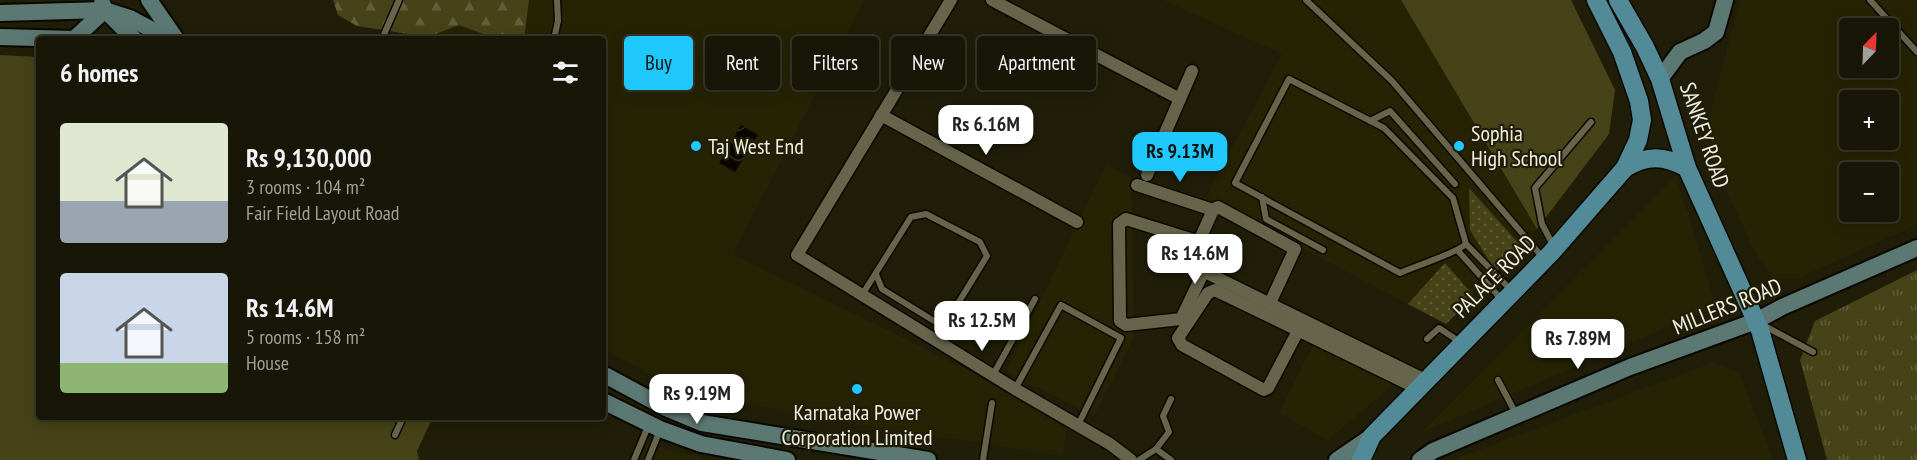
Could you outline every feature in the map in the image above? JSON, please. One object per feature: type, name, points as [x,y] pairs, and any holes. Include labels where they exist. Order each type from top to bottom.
[{"type":"main road","points":[[148,0],[174,36]]},
{"type":"main road","points":[[1596,0],[1622,52],[1640,101],[1680,52],[1704,41],[1716,32],[1725,0]]},
{"type":"main road","name":"SANKEY ROAD","points":[[1618,0],[1660,78],[1687,168],[1756,321],[1797,460]]},
{"type":"main road","points":[[0,13],[103,5],[163,36]]},
{"type":"main road","points":[[77,36],[103,5]]},
{"type":"main road","points":[[103,5],[131,36]]},
{"type":"main road","points":[[0,37],[36,38]]},
{"type":"main road","name":"PALACE ROAD","points":[[1337,460],[1372,436],[1423,385],[1549,254],[1625,168],[1638,140],[1642,120],[1640,101]]},
{"type":"main road","points":[[1625,168],[1639,159],[1656,157],[1673,160],[1687,168]]},
{"type":"main road","name":"MILLERS ROAD","points":[[1420,460],[1433,451],[1630,367],[1756,321],[1782,307],[1917,248]]},
{"type":"main road","points":[[606,376],[666,408],[702,423],[928,460]]},
{"type":"main road","points":[[606,402],[655,426],[701,444],[787,460]]},
{"type":"main road","name":"PALACE ROAD","points":[[1361,460],[1372,436]]},
{"type":"street","points":[[951,0],[797,255],[993,376],[1078,425],[1131,460]]},
{"type":"street","points":[[992,0],[1180,99]]},
{"type":"street","points":[[1147,175],[1192,70]]},
{"type":"street","points":[[881,115],[1077,222]]},
{"type":"street","points":[[1137,185],[1213,210],[1221,208],[1295,249],[1270,303]]},
{"type":"street","points":[[1213,210],[1191,263],[1423,385]]},
{"type":"street","points":[[1200,242],[1126,219],[1121,221],[1119,224],[1120,321],[1126,325],[1181,319],[1204,271]]},
{"type":"street","points":[[1298,331],[1268,388],[1264,390],[1182,345],[1178,338],[1210,290],[1215,290],[1298,331],[1423,385]]},
{"type":"lane","points":[[383,36],[399,0]]},
{"type":"lane","points":[[555,36],[558,21],[557,0]]},
{"type":"lane","points":[[1306,0],[1392,81],[1549,254]]},
{"type":"lane","points":[[1870,0],[1917,52]]},
{"type":"lane","points":[[1467,244],[1459,252],[1441,255],[1400,273],[1235,183],[1288,79],[1384,128],[1453,198],[1467,244],[1508,297]]},
{"type":"lane","points":[[1370,121],[1390,111],[1455,184]]},
{"type":"lane","points":[[1549,254],[1535,189],[1591,122]]},
{"type":"lane","points":[[1262,197],[1266,219],[1323,250]]},
{"type":"lane","points":[[862,296],[911,218],[926,213],[980,242],[987,256],[949,318],[933,321],[882,289],[876,274]]},
{"type":"lane","points":[[1459,252],[1508,297]]},
{"type":"lane","points":[[993,376],[1035,299]]},
{"type":"lane","points":[[1015,389],[1061,305],[1121,338],[1078,425]]},
{"type":"lane","points":[[1756,321],[1813,352]]},
{"type":"lane","points":[[1427,339],[1439,328],[1461,343]]},
{"type":"lane","points":[[1498,380],[1516,415]]},
{"type":"lane","points":[[1140,460],[1156,450],[1169,432],[1163,416],[1171,399]]},
{"type":"lane","points":[[983,460],[992,403]]},
{"type":"lane","points":[[395,435],[402,420]]},
{"type":"lane","points":[[634,460],[655,426]]},
{"type":"lane","points":[[648,460],[655,426]]},
{"type":"lane","points":[[1156,450],[1172,460]]},
{"type":"shaded area","name":"Taj West End","points":[[412,0],[864,0],[845,36],[792,36],[792,90],[818,90],[733,254],[964,368],[1066,428],[1063,456],[817,418],[692,392],[670,386],[606,350],[606,36],[397,36]]},
{"type":"shaded area","points":[[1163,0],[1401,0],[1537,229],[1446,324],[1206,197],[1282,54]]},
{"type":"shaded area","points":[[1740,0],[1917,0],[1917,225],[1796,279],[1774,278],[1758,258],[1703,141]]},
{"type":"shaded area","points":[[1106,165],[1131,177],[1134,337],[1094,416],[1006,372]]},
{"type":"shaded area","points":[[1676,176],[1716,306],[1421,433]]},
{"type":"shaded area","points":[[1316,339],[1399,379],[1328,440],[1279,413]]},
{"type":"shaded area","points":[[1712,363],[1739,372],[1773,460],[1452,460]]},
{"type":"shaded area","points":[[648,443],[654,445],[713,460],[641,460]]},
{"type":"green space","points":[[333,0],[529,0],[524,36],[489,36],[459,25],[431,36],[422,36],[357,26],[338,15]]},
{"type":"green space","points":[[1401,0],[1571,0],[1615,90],[1609,134],[1537,229]]},
{"type":"green space","points":[[0,55],[36,57],[36,420],[432,420],[417,451],[419,460],[0,460]]},
{"type":"green space","points":[[1469,188],[1521,246],[1496,272],[1470,230]]},
{"type":"green space","points":[[1445,263],[1474,296],[1446,324],[1408,304]]},
{"type":"green space","points":[[1917,270],[1917,460],[1827,460],[1800,360],[1815,321]]},
{"type":"water","points":[[741,125],[758,135],[735,172],[719,163]]},
{"type":"place","name":"Taj West End","points":[[696,146]]},
{"type":"place","name":"Sophia High School","points":[[1459,146]]},
{"type":"place","name":"Karnataka Power Corporation Limited","points":[[857,389]]}]
